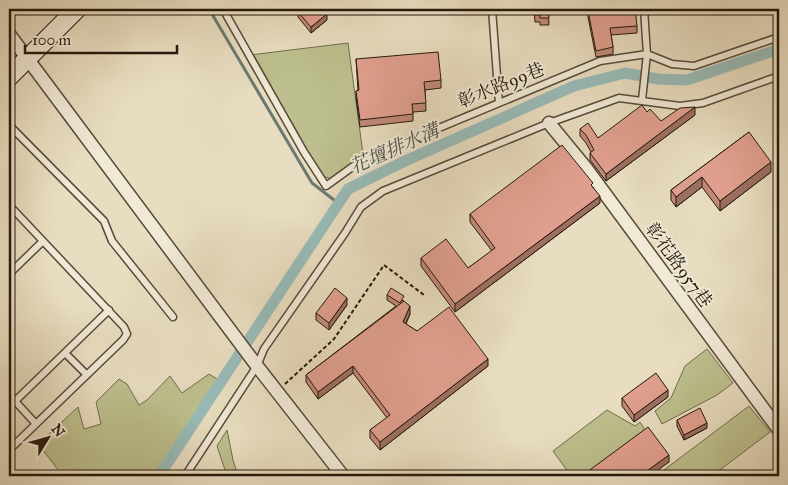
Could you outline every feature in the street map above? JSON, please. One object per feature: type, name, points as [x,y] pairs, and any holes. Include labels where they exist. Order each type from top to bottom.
[{"type":"street","points":[[9,77],[78,9]]},
{"type":"street","points":[[9,34],[257,366],[343,476]]},
{"type":"street","name":"彰花路957巷","points":[[549,123],[586,168],[779,430]]},
{"type":"lane","name":"彰水路99巷","points":[[222,9],[304,152],[326,186],[362,160],[600,61],[647,54]]},
{"type":"lane","points":[[492,9],[499,103]]},
{"type":"lane","points":[[642,100],[647,54],[644,9]]},
{"type":"lane","points":[[647,54],[672,64],[694,66],[779,37]]},
{"type":"lane","points":[[185,476],[257,366],[264,349],[361,207],[383,191],[549,123],[619,98],[680,106],[703,104],[779,76]]},
{"type":"lane","points":[[9,125],[104,221],[112,241],[173,316]]},
{"type":"lane","points":[[9,205],[124,326],[127,334],[9,450]]},
{"type":"lane","points":[[9,274],[43,241]]},
{"type":"lane","points":[[9,407],[109,310]]},
{"type":"lane","points":[[65,353],[86,375]]},
{"type":"lane","points":[[15,401],[36,424]]},
{"type":"path","points":[[277,391],[334,339],[384,265],[424,295]]},
{"type":"green space","points":[[348,43],[364,161],[332,179],[322,176],[250,55]]},
{"type":"green space","points":[[707,349],[733,383],[717,395],[662,424],[655,411],[671,398],[685,366]]},
{"type":"green space","points":[[209,374],[222,382],[163,476],[63,476],[38,444],[78,407],[84,429],[101,424],[96,402],[119,379],[127,384],[139,405],[147,400],[170,376],[182,393]]},
{"type":"green space","points":[[749,406],[770,432],[712,476],[656,476]]},
{"type":"green space","points":[[607,410],[635,426],[640,422],[647,433],[588,476],[571,476],[553,451]]},
{"type":"green space","points":[[227,430],[238,476],[227,476],[217,446]]},
{"type":"building","points":[[301,9],[322,9],[327,14],[311,27],[298,12]]},
{"type":"building","points":[[535,9],[548,9],[549,18],[540,18],[540,15],[535,15]]},
{"type":"building","points":[[607,9],[607,11],[635,9],[637,26],[610,28],[613,47],[596,51],[588,11]]},
{"type":"building","points":[[438,52],[441,80],[424,82],[426,103],[412,104],[413,114],[360,120],[356,91],[359,90],[356,59]]},
{"type":"building","points":[[642,105],[647,112],[650,109],[661,121],[680,108],[695,107],[606,174],[590,153],[594,150],[586,135],[580,129],[588,123],[598,138]]},
{"type":"building","points":[[749,132],[771,162],[720,201],[702,177],[676,197],[671,190]]},
{"type":"building","points":[[562,145],[593,183],[591,185],[600,196],[455,304],[421,258],[446,239],[468,268],[495,248],[470,214]]},
{"type":"building","points":[[335,288],[347,298],[329,323],[316,313]]},
{"type":"building","points":[[391,288],[404,296],[400,303],[387,295]]},
{"type":"building","points":[[404,301],[410,306],[403,322],[417,331],[449,307],[488,359],[380,442],[370,430],[390,415],[353,366],[318,392],[306,375]]},
{"type":"building","points":[[656,373],[668,390],[634,415],[622,398]]},
{"type":"building","points":[[700,408],[707,423],[684,435],[677,420]]},
{"type":"building","points":[[648,427],[669,455],[640,476],[583,476],[583,475]]},
{"type":"waterway","points":[[209,9],[312,183],[338,203]]},
{"type":"waterway","name":"花壇排水溝","points":[[159,476],[348,189],[405,161],[574,86],[625,73],[658,79],[687,80],[779,49]]}]
